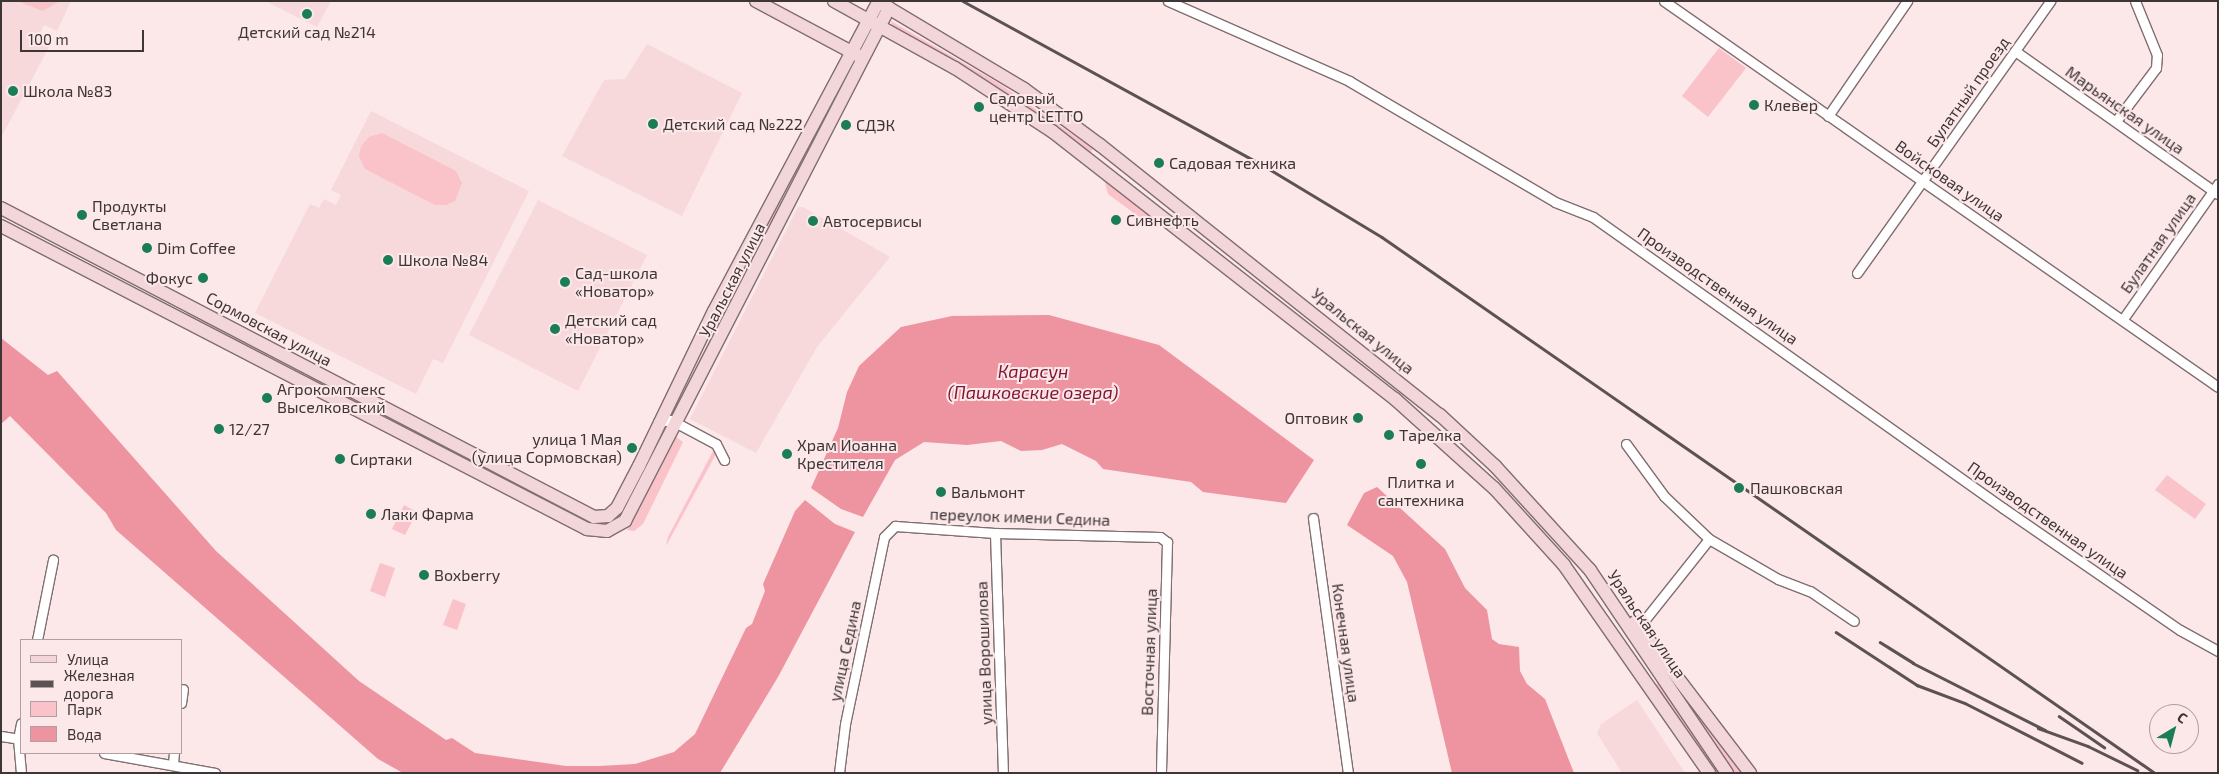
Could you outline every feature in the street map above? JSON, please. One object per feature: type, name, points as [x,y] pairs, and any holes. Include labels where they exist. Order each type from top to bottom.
[{"type":"main road","points":[[756,1],[852,53]]},
{"type":"main road","name":"Уральская улица","points":[[834,1],[1007,100],[1089,159],[1395,399],[1494,488],[1582,588],[1709,773]]},
{"type":"main road","name":"Уральская улица","points":[[601,517],[617,508],[644,456],[666,406],[852,53],[873,23],[881,4],[989,65],[1100,145],[1440,415],[1515,488],[1600,583],[1727,773]]},
{"type":"main road","name":"Уральская улица","points":[[598,532],[614,529],[625,522],[679,418],[852,53],[873,23]]},
{"type":"main road","name":"Сормовская улица","points":[[1,208],[587,514],[601,517]]},
{"type":"main road","name":"Сормовская улица","points":[[1,226],[581,526],[598,532]]},
{"type":"main road","points":[[298,378],[304,366]]},
{"type":"main road","points":[[1600,583],[1639,627],[1750,773]]},
{"type":"street","name":"Производственная улица","points":[[1168,1],[1349,81],[1555,202],[1593,217],[2003,508],[2180,630],[2218,650]]},
{"type":"street","name":"Войсковая улица","points":[[1664,1],[2218,386]]},
{"type":"street","points":[[1828,116],[1907,1]]},
{"type":"street","name":"Булатный проезд","points":[[1858,273],[2050,1]]},
{"type":"street","points":[[2116,121],[2156,68],[2156,55],[2135,1]]},
{"type":"street","name":"Марьянская улица","points":[[2015,51],[2216,190]]},
{"type":"street","points":[[1089,159],[1100,145]]},
{"type":"street","name":"Булатная улица","points":[[2123,319],[2216,190]]},
{"type":"street","points":[[666,406],[672,415],[716,444],[724,460]]},
{"type":"street","points":[[658,422],[679,418]]},
{"type":"street","points":[[1626,444],[1664,496],[1709,539],[1778,579],[1810,591],[1854,621]]},
{"type":"street","name":"Конечная улица","points":[[1314,518],[1348,773]]},
{"type":"street","name":"переулок имени Седина","points":[[884,537],[895,526],[995,533],[1160,537]]},
{"type":"street","name":"улица Ворошилова","points":[[995,533],[1002,773]]},
{"type":"street","name":"улица Седина","points":[[840,773],[845,724],[884,537]]},
{"type":"street","name":"Восточная улица","points":[[1160,537],[1167,542],[1169,550],[1161,773]]},
{"type":"street","points":[[1639,627],[1709,539]]},
{"type":"street","points":[[37,639],[53,560]]},
{"type":"street","points":[[182,696],[183,689]]},
{"type":"street","points":[[1,736],[20,739],[20,773]]},
{"type":"street","points":[[109,754],[177,768],[215,773]]},
{"type":"street","points":[[174,754],[177,768]]},
{"type":"shaded area","name":"Школа №83","points":[[1,1],[71,1],[57,31],[44,25],[38,38],[50,45],[1,138]]},
{"type":"shaded area","name":"Детский сад №214","points":[[265,1],[331,1],[317,27]]},
{"type":"shaded area","name":"Детский сад №222","points":[[647,44],[742,93],[682,216],[562,156],[604,80],[625,79]]},
{"type":"shaded area","name":"Школа №84","points":[[371,111],[529,191],[443,363],[433,359],[416,394],[255,313],[310,204],[319,208],[324,199],[336,205],[341,195],[331,190]]},
{"type":"shaded area","name":"Сад-школа «Новатор»","points":[[538,200],[647,255],[578,391],[469,335]]},
{"type":"shaded area","points":[[798,207],[803,207],[890,257],[817,347],[756,453],[690,419]]},
{"type":"shaded area","points":[[1637,700],[1685,773],[1622,773],[1597,733],[1601,724]]},
{"type":"green space","points":[[17,1],[60,1],[43,11]]},
{"type":"green space","points":[[891,21],[1000,84],[1093,149],[1090,153],[1032,112],[892,26]]},
{"type":"green space","points":[[1719,48],[1746,68],[1708,117],[1682,96]]},
{"type":"green space","points":[[382,133],[456,171],[462,183],[455,201],[446,205],[435,205],[365,169],[359,156],[361,146],[369,137]]},
{"type":"green space","points":[[1104,179],[1165,227],[1150,225],[1108,194]]},
{"type":"green space","points":[[780,202],[783,203],[676,412],[673,411]]},
{"type":"green space","points":[[187,312],[290,365],[293,368],[186,316]]},
{"type":"green space","points":[[309,375],[582,518],[586,522],[307,378]]},
{"type":"green space","points":[[675,436],[683,442],[643,524],[634,531],[627,530]]},
{"type":"green space","points":[[713,451],[716,454],[666,546],[668,537]]},
{"type":"green space","points":[[2167,475],[2206,504],[2195,519],[2155,490]]},
{"type":"green space","points":[[404,505],[417,512],[405,535],[392,529]]},
{"type":"green space","points":[[380,563],[395,568],[385,597],[370,591]]},
{"type":"green space","points":[[453,599],[466,604],[457,630],[443,625]]},
{"type":"green space","points":[[1660,681],[1722,773],[1713,773],[1655,685]]},
{"type":"green space","points":[[1676,681],[1744,773],[1731,773],[1681,698]]},
{"type":"water","name":"Карасун (Пашковские озера)","points":[[1049,315],[1159,345],[1314,460],[1286,503],[1203,492],[1191,482],[1103,469],[1096,461],[1062,444],[1042,450],[1021,451],[1001,441],[967,445],[924,442],[895,460],[863,517],[841,509],[811,488],[838,428],[847,392],[859,366],[901,327],[952,316]]},
{"type":"water","points":[[1,338],[48,375],[57,371],[216,551],[359,681],[446,740],[452,738],[475,753],[566,766],[599,766],[635,764],[674,752],[695,734],[746,628],[752,624],[765,591],[763,584],[795,511],[805,500],[835,524],[855,532],[778,677],[720,773],[403,773],[378,759],[116,530],[106,513],[10,416],[1,424]]},
{"type":"water","points":[[1377,487],[1445,549],[1465,588],[1487,610],[1492,639],[1499,644],[1519,647],[1520,671],[1527,684],[1545,699],[1574,773],[1452,773],[1407,582],[1393,556],[1347,525],[1364,493]]},
{"type":"railway","points":[[963,1],[1266,167],[1382,237],[2155,773]]},
{"type":"railway","points":[[1836,632],[1917,685],[1965,703],[2082,763]]},
{"type":"railway","points":[[1880,642],[1913,663],[2045,730]]},
{"type":"railway","points":[[2059,716],[2104,747]]},
{"type":"railway","points":[[2038,728],[2088,746],[2137,770]]},
{"type":"place","name":"Детский сад №214","points":[[307,14]]},
{"type":"place","name":"Школа №83","points":[[13,91]]},
{"type":"place","name":"Клевер","points":[[1754,105]]},
{"type":"place","name":"Садовый центр LETTO","points":[[979,107]]},
{"type":"place","name":"Детский сад №222","points":[[653,124]]},
{"type":"place","name":"СДЭК","points":[[846,125]]},
{"type":"place","name":"Садовая техника","points":[[1159,163]]},
{"type":"place","name":"Продукты Светлана","points":[[82,215]]},
{"type":"place","name":"Сивнефть","points":[[1116,220]]},
{"type":"place","name":"Автосервисы","points":[[813,221]]},
{"type":"place","name":"Dim Coffee","points":[[147,248]]},
{"type":"place","name":"Школа №84","points":[[388,260]]},
{"type":"place","name":"Фокус","points":[[203,278]]},
{"type":"place","name":"Сад-школа «Новатор»","points":[[565,282]]},
{"type":"place","name":"Детский сад «Новатор»","points":[[555,329]]},
{"type":"place","name":"Агрокомплекс Выселковский","points":[[267,398]]},
{"type":"place","name":"Оптовик","points":[[1358,418]]},
{"type":"place","name":"12/27","points":[[219,429]]},
{"type":"place","name":"Тарелка","points":[[1389,435]]},
{"type":"place","name":"улица 1 Мая (улица Сормовская)","points":[[632,448]]},
{"type":"place","name":"Храм Иоанна Крестителя","points":[[787,454]]},
{"type":"place","name":"Сиртаки","points":[[340,459]]},
{"type":"place","name":"Плитка и сантехника","points":[[1421,464]]},
{"type":"place","name":"Пашковская","points":[[1739,488]]},
{"type":"place","name":"Вальмонт","points":[[941,492]]},
{"type":"place","name":"Лаки Фарма","points":[[371,514]]},
{"type":"place","name":"Boxberry","points":[[424,575]]}]
